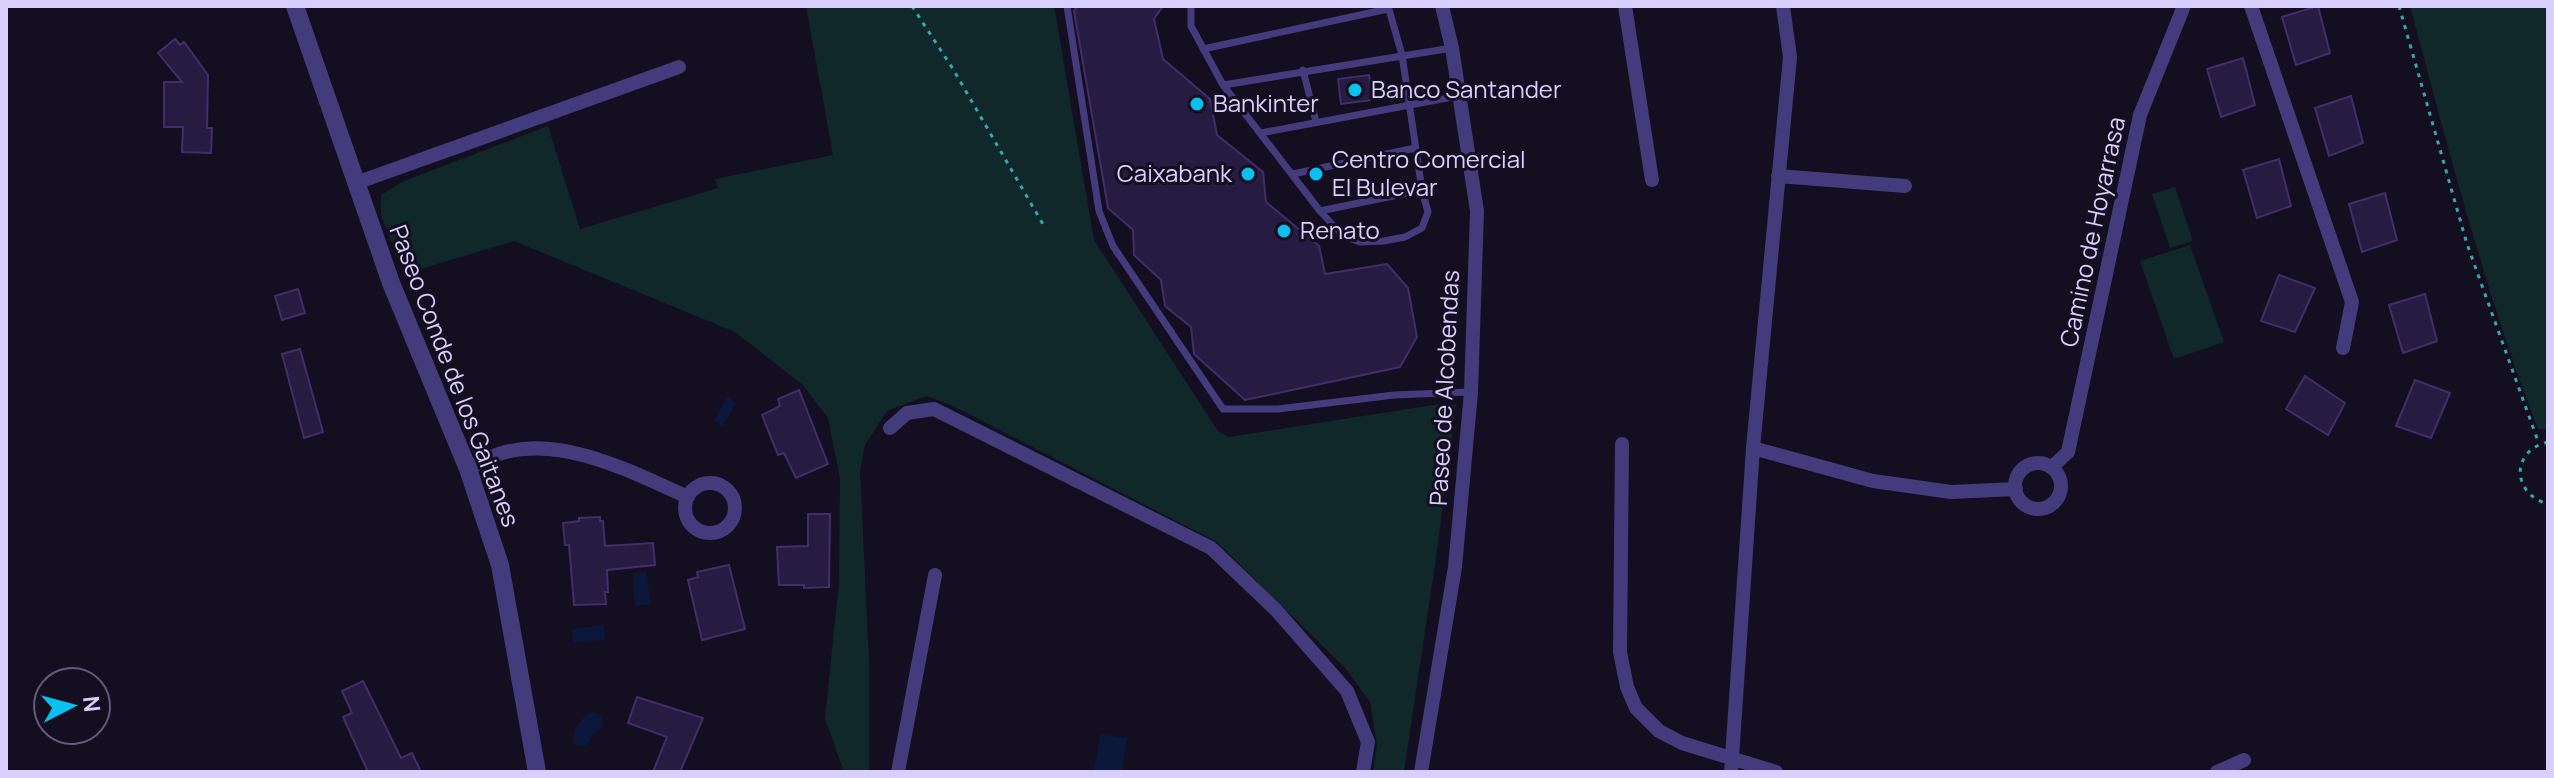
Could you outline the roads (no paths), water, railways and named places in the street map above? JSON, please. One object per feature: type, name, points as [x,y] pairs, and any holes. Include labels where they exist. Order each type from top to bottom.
[{"type":"street","name":"Paseo Conde de los Gaitanes","points":[[295,6],[391,283],[468,469],[500,565],[537,772]]},
{"type":"street","name":"Paseo de Alcobendas","points":[[1421,772],[1455,567],[1471,392],[1477,211],[1452,48],[1442,6]]},
{"type":"street","points":[[1625,6],[1652,180]]},
{"type":"street","points":[[1731,765],[1753,448],[1790,57],[1783,6]]},
{"type":"street","name":"Camino de Hoyarrasa","points":[[2052,467],[2068,452],[2140,115],[2184,6]]},
{"type":"street","points":[[2251,6],[2352,302],[2343,348]]},
{"type":"street","points":[[356,183],[679,67]]},
{"type":"street","points":[[1778,176],[1905,186]]},
{"type":"street","points":[[890,428],[907,413],[934,409],[1211,548],[1276,610],[1347,691],[1368,742],[1363,772]]},
{"type":"street","points":[[1622,444],[1620,652],[1627,687],[1636,708],[1659,731],[1682,743],[1731,765],[1776,772]]},
{"type":"street","points":[[1753,448],[1873,481],[1951,492],[2016,489]]},
{"type":"street","points":[[468,469],[501,453],[528,449],[571,453],[604,461],[688,497]]},
{"type":"street","points":[[2044,464],[2052,467],[2058,474],[2061,492],[2050,506],[2033,508],[2019,498],[2016,480],[2027,466],[2044,464]]},
{"type":"street","points":[[898,772],[935,575]]},
{"type":"street","points":[[2217,772],[2244,760]]},
{"type":"lane","points":[[1067,6],[1099,211],[1113,246],[1223,409],[1278,409],[1394,395],[1471,392]]},
{"type":"lane","points":[[1191,6],[1191,26],[1203,49],[1223,85],[1320,211],[1343,236],[1360,242],[1405,237],[1422,228],[1428,212],[1402,55],[1388,7],[1203,49]]},
{"type":"lane","points":[[1223,85],[1452,48]]},
{"type":"lane","points":[[1303,70],[1316,122]]},
{"type":"lane","points":[[1261,133],[1458,96]]},
{"type":"lane","points":[[1293,174],[1415,148]]},
{"type":"lane","points":[[1320,211],[1422,190]]},
{"type":"water","points":[[727,397],[736,403],[723,426],[714,421]]},
{"type":"water","points":[[647,571],[650,604],[635,606],[632,573]]},
{"type":"water","points":[[604,625],[605,640],[573,643],[572,629]]},
{"type":"water","points":[[593,712],[602,716],[603,727],[594,733],[587,746],[577,746],[573,742],[576,728]]},
{"type":"water","points":[[1100,734],[1127,738],[1122,772],[1094,772]]},
{"type":"place","name":"Banco Santander","points":[[1355,90]]},
{"type":"place","name":"Bankinter","points":[[1197,104]]},
{"type":"place","name":"Caixabank","points":[[1248,174]]},
{"type":"place","name":"Centro Comercial El Bulevar","points":[[1316,174]]},
{"type":"place","name":"Renato","points":[[1284,231]]}]
